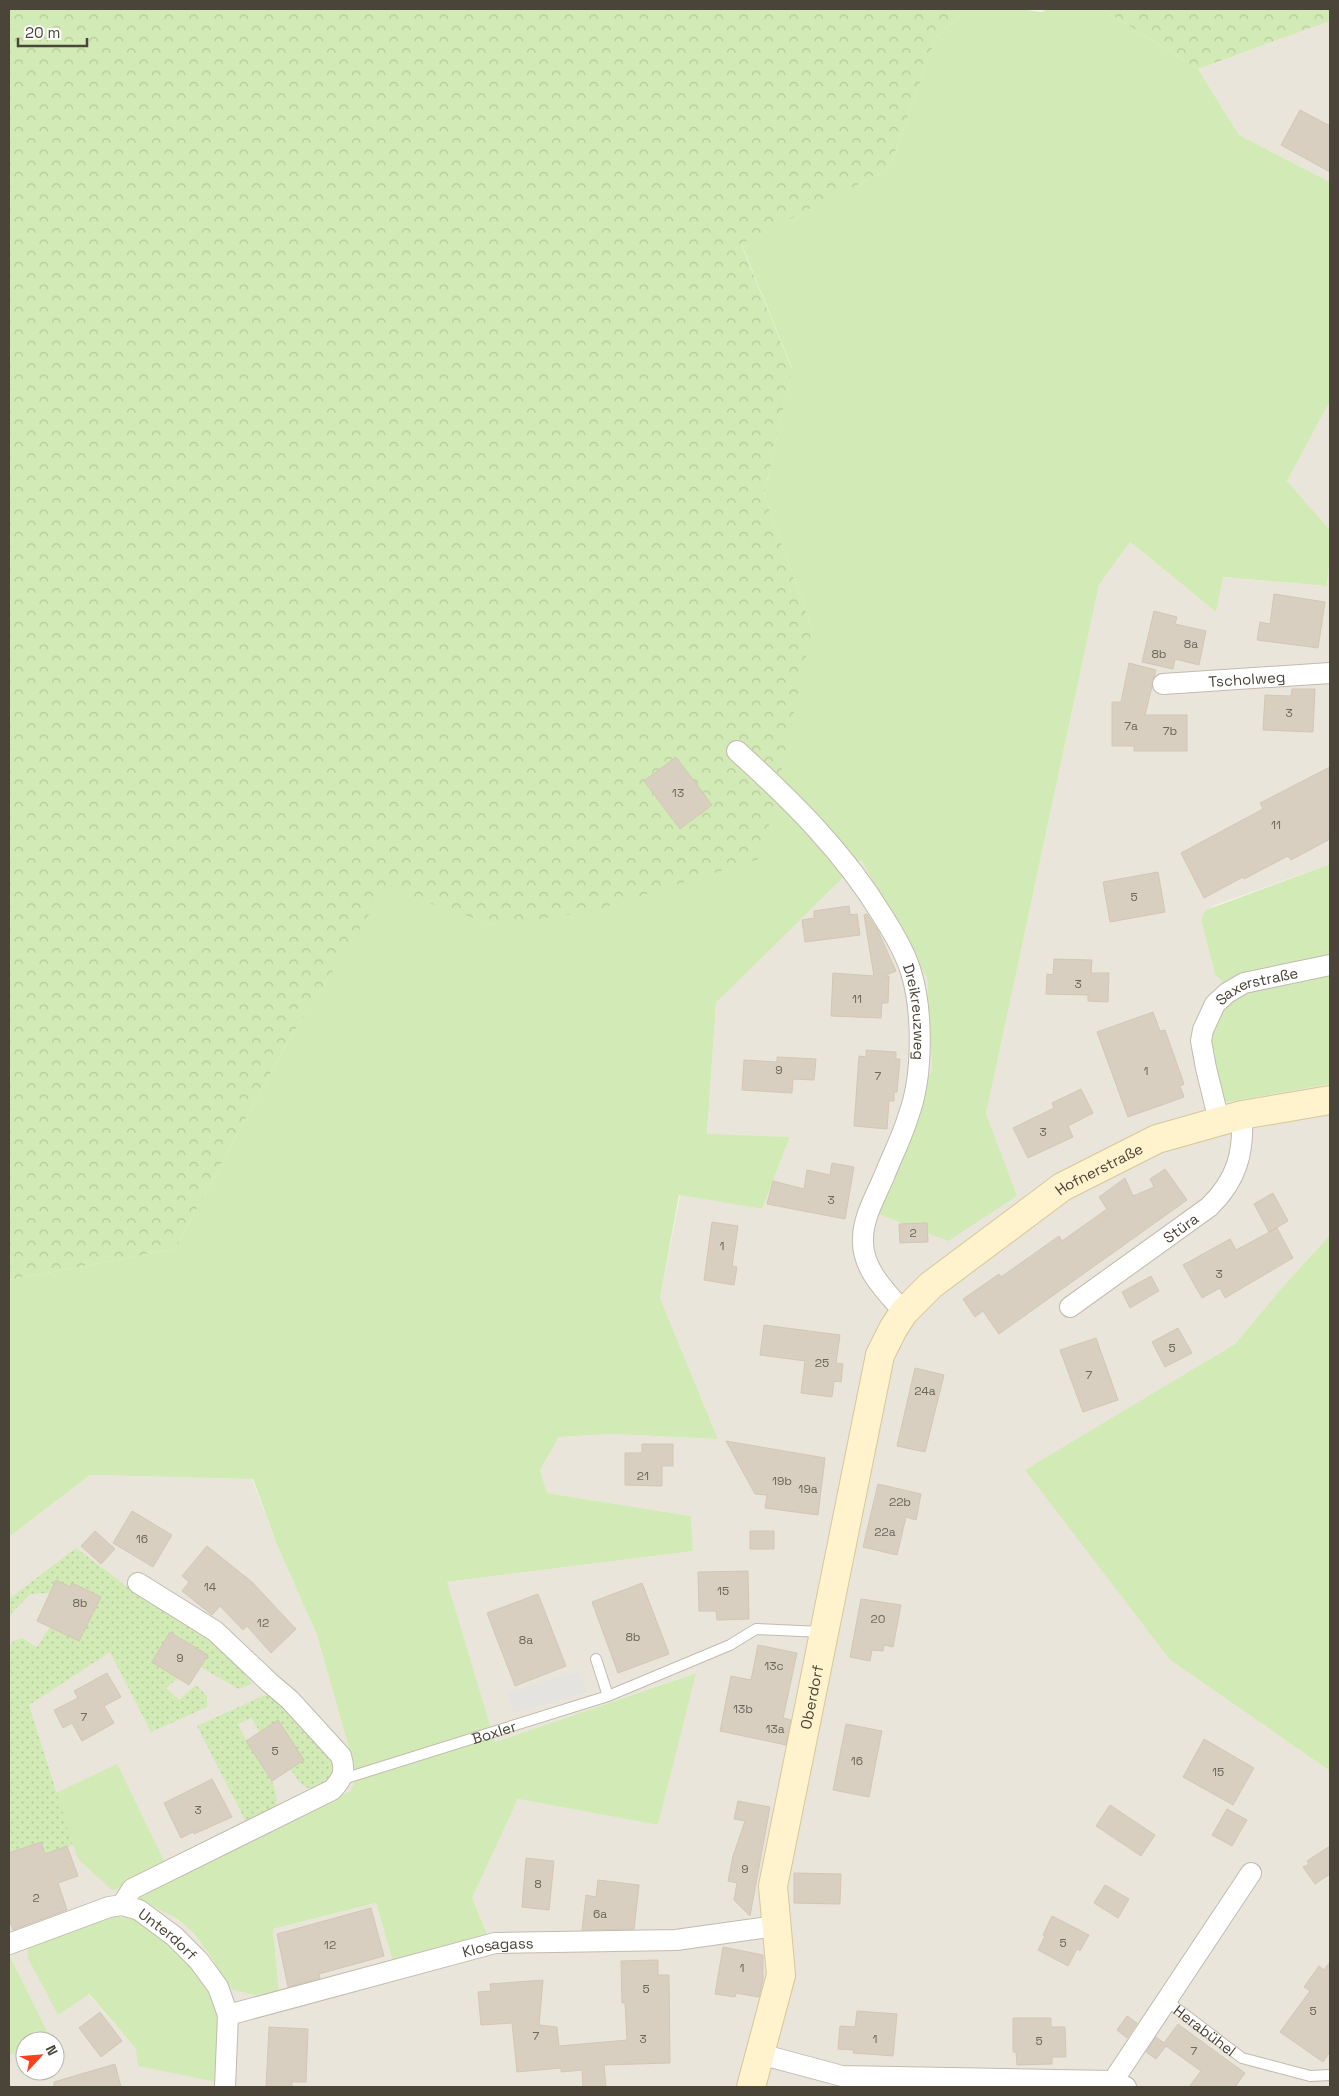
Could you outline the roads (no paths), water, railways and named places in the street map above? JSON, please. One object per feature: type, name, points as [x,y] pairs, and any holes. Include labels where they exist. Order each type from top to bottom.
[{"type":"main road","name":"Hofnerstraße","points":[[904,1312],[931,1285],[1062,1187],[1158,1139],[1230,1118],[1330,1100]]},
{"type":"main road","name":"Oberdorf","points":[[751,2087],[781,1975],[773,1886],[880,1355],[892,1330],[904,1312]]},
{"type":"street","name":"Tscholweg","points":[[1163,684],[1330,673]]},
{"type":"street","name":"Dreikreuzweg","points":[[737,751],[814,826],[865,887],[894,935],[911,972],[919,1034],[918,1074],[910,1113],[868,1218],[863,1238],[866,1260],[878,1283],[904,1312]]},
{"type":"street","name":"Saxerstraße","points":[[1230,1118],[1206,1068],[1202,1041],[1202,1030],[1214,1004],[1244,983],[1330,965]]},
{"type":"street","name":"Stüra","points":[[1070,1307],[1209,1207],[1225,1192],[1234,1173],[1243,1139],[1230,1118]]},
{"type":"street","points":[[138,1583],[215,1631],[290,1700],[341,1756],[345,1768],[343,1779]]},
{"type":"street","name":"Boxler","points":[[122,1905],[132,1889],[332,1790],[343,1779]]},
{"type":"street","name":"Herabühel","points":[[1119,2084],[1166,2001],[1251,1873]]},
{"type":"street","name":"Unterdorf","points":[[9,1944],[109,1907],[122,1905],[139,1910],[174,1936],[200,1960],[218,1987],[228,2015],[225,2087]]},
{"type":"street","name":"Klosagass","points":[[228,2015],[495,1943],[676,1940],[776,1926]]},
{"type":"street","points":[[760,2054],[842,2076],[1119,2084]]},
{"type":"lane","name":"Boxler","points":[[343,1779],[608,1696],[730,1645],[756,1629],[824,1632]]},
{"type":"lane","points":[[596,1659],[608,1696]]},
{"type":"lane","name":"Herabühel","points":[[1166,2001],[1242,2058],[1310,2076],[1330,2075]]}]
